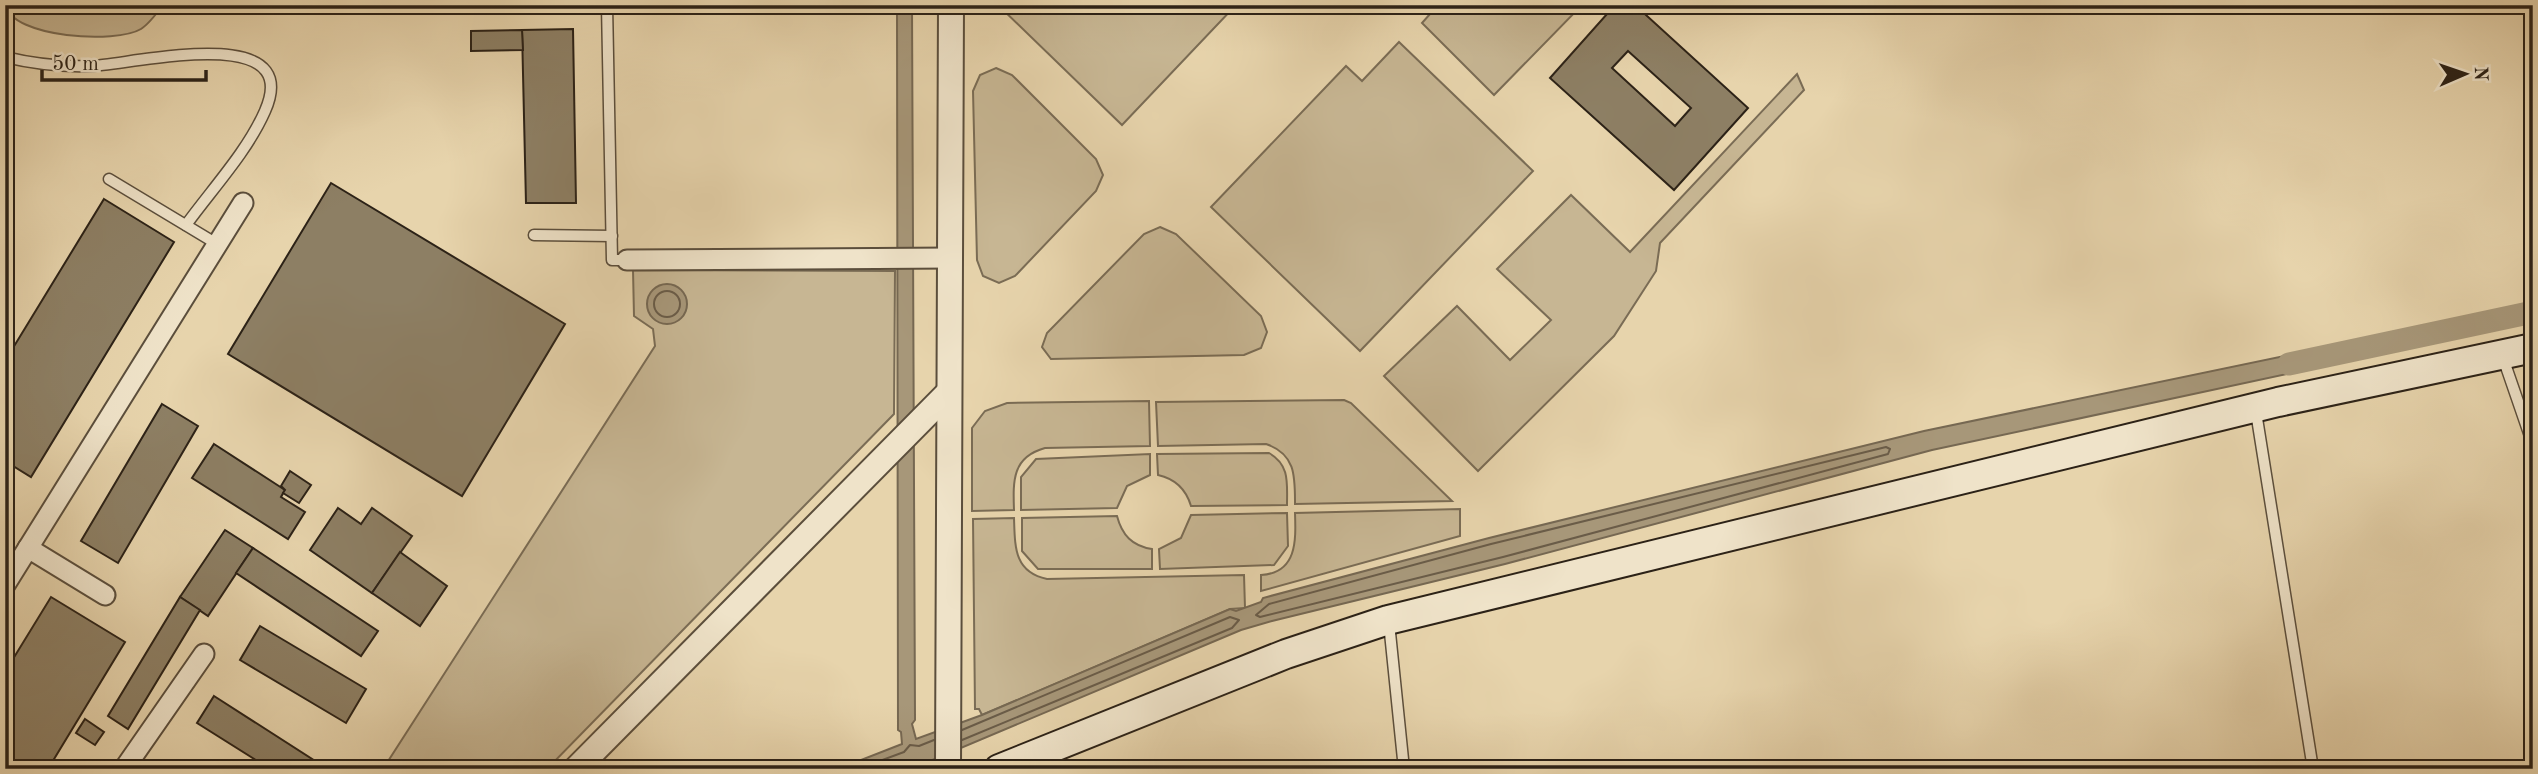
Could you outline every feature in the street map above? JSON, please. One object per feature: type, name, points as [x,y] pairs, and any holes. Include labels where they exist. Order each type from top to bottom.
[{"type":"main road","points":[[999,769],[1286,654],[1388,620],[2255,408],[2533,348]]},
{"type":"street","points":[[948,769],[951,5]]},
{"type":"street","points":[[5,585],[243,203]]},
{"type":"street","points":[[627,260],[951,258]]},
{"type":"street","points":[[576,769],[949,392]]},
{"type":"street","points":[[28,548],[105,595]]},
{"type":"street","points":[[124,769],[204,654]]},
{"type":"lane","points":[[607,5],[612,260],[627,260]]},
{"type":"lane","points":[[5,57],[50,67],[92,66],[225,52],[249,57],[269,72],[271,88],[265,110],[246,142],[186,225]]},
{"type":"lane","points":[[109,179],[217,244]]},
{"type":"lane","points":[[534,235],[612,236]]},
{"type":"lane","points":[[2502,355],[2533,445]]},
{"type":"lane","points":[[2255,408],[2313,769]]},
{"type":"lane","points":[[1388,620],[1404,769]]},
{"type":"shaded area","points":[[5,5],[163,5],[141,29],[128,34],[89,37],[45,31],[26,25],[12,16]]},
{"type":"shaded area","points":[[998,5],[1236,5],[1122,125]]},
{"type":"shaded area","points":[[1438,5],[1582,5],[1494,95],[1422,23]]},
{"type":"shaded area","points":[[1399,42],[1533,171],[1360,351],[1211,207],[1346,66],[1362,81]]},
{"type":"shaded area","points":[[996,68],[1012,75],[1096,159],[1103,175],[1096,191],[1015,276],[999,283],[983,276],[977,260],[973,91],[980,75]]},
{"type":"shaded area","points":[[1797,74],[1804,90],[1660,243],[1656,271],[1614,336],[1478,471],[1384,376],[1457,306],[1510,360],[1551,320],[1497,269],[1571,195],[1630,252]]},
{"type":"shaded area","points":[[1160,227],[1176,234],[1261,316],[1267,332],[1261,348],[1244,355],[1051,359],[1042,347],[1047,333],[1144,234]]},
{"type":"shaded area","points":[[633,270],[895,271],[894,414],[547,769],[383,769],[655,346],[653,329],[634,316]]},
{"type":"shaded area","points":[[1344,400],[1351,403],[1452,501],[1295,504],[1292,468],[1276,448],[1266,444],[1158,446],[1156,402]]},
{"type":"shaded area","points":[[1149,401],[1150,446],[1045,448],[1034,452],[1020,464],[1017,472],[1014,510],[972,511],[972,428],[985,411],[1007,403]]},
{"type":"shaded area","points":[[1269,453],[1284,469],[1287,505],[1191,506],[1179,486],[1158,475],[1157,454]]},
{"type":"shaded area","points":[[1150,454],[1150,475],[1127,486],[1117,508],[1021,510],[1021,477],[1036,459]]},
{"type":"shaded area","points":[[1460,509],[1460,536],[1261,591],[1261,575],[1282,568],[1292,554],[1295,513]]},
{"type":"shaded area","points":[[1287,513],[1288,546],[1274,565],[1160,569],[1159,549],[1181,538],[1191,515]]},
{"type":"shaded area","points":[[1117,516],[1129,538],[1152,549],[1152,569],[1038,569],[1022,551],[1022,518]]},
{"type":"shaded area","points":[[1014,518],[1018,557],[1028,571],[1036,576],[1047,579],[1244,575],[1245,608],[1230,609],[982,715],[979,709],[975,709],[973,519]]},
{"type":"water","points":[[897,5],[912,5],[915,720],[912,724],[916,739],[982,715],[1230,609],[1236,611],[1261,602],[1263,598],[1489,538],[1924,431],[2318,349],[2320,367],[1932,450],[1505,564],[1272,621],[1241,630],[911,769],[838,769],[902,744],[901,732],[898,730]]},
{"type":"water","points":[[667,284],[681,290],[687,304],[681,318],[667,324],[653,318],[647,304],[653,290]]},
{"type":"building","points":[[1615,5],[1635,5],[1748,108],[1674,190],[1550,78]],"holes":[[[1628,51],[1691,108],[1675,126],[1612,68]]]},
{"type":"building","points":[[573,29],[576,203],[526,203],[522,30]]},
{"type":"building","points":[[522,30],[523,50],[471,51],[471,31]]},
{"type":"building","points":[[331,183],[565,324],[462,496],[228,354]]},
{"type":"building","points":[[104,199],[174,242],[31,477],[5,461],[5,361]]},
{"type":"building","points":[[162,404],[198,426],[118,563],[81,541]]},
{"type":"building","points":[[214,444],[285,490],[281,497],[305,512],[288,539],[192,478]]},
{"type":"building","points":[[290,471],[311,485],[299,503],[283,493],[285,490],[281,486]]},
{"type":"building","points":[[338,508],[361,524],[372,508],[412,536],[372,593],[310,550]]},
{"type":"building","points":[[225,530],[253,548],[208,616],[180,597]]},
{"type":"building","points":[[253,548],[378,631],[361,656],[236,573]]},
{"type":"building","points":[[400,552],[447,586],[420,626],[372,593]]},
{"type":"building","points":[[51,597],[125,642],[48,769],[5,769],[5,672]]},
{"type":"building","points":[[180,597],[200,610],[128,729],[108,716]]},
{"type":"building","points":[[260,626],[366,689],[346,723],[240,660]]},
{"type":"building","points":[[214,696],[320,764],[317,769],[270,769],[197,723]]},
{"type":"building","points":[[85,719],[104,732],[95,745],[76,733]]},
{"type":"waterway","points":[[2289,364],[2533,312]]}]
